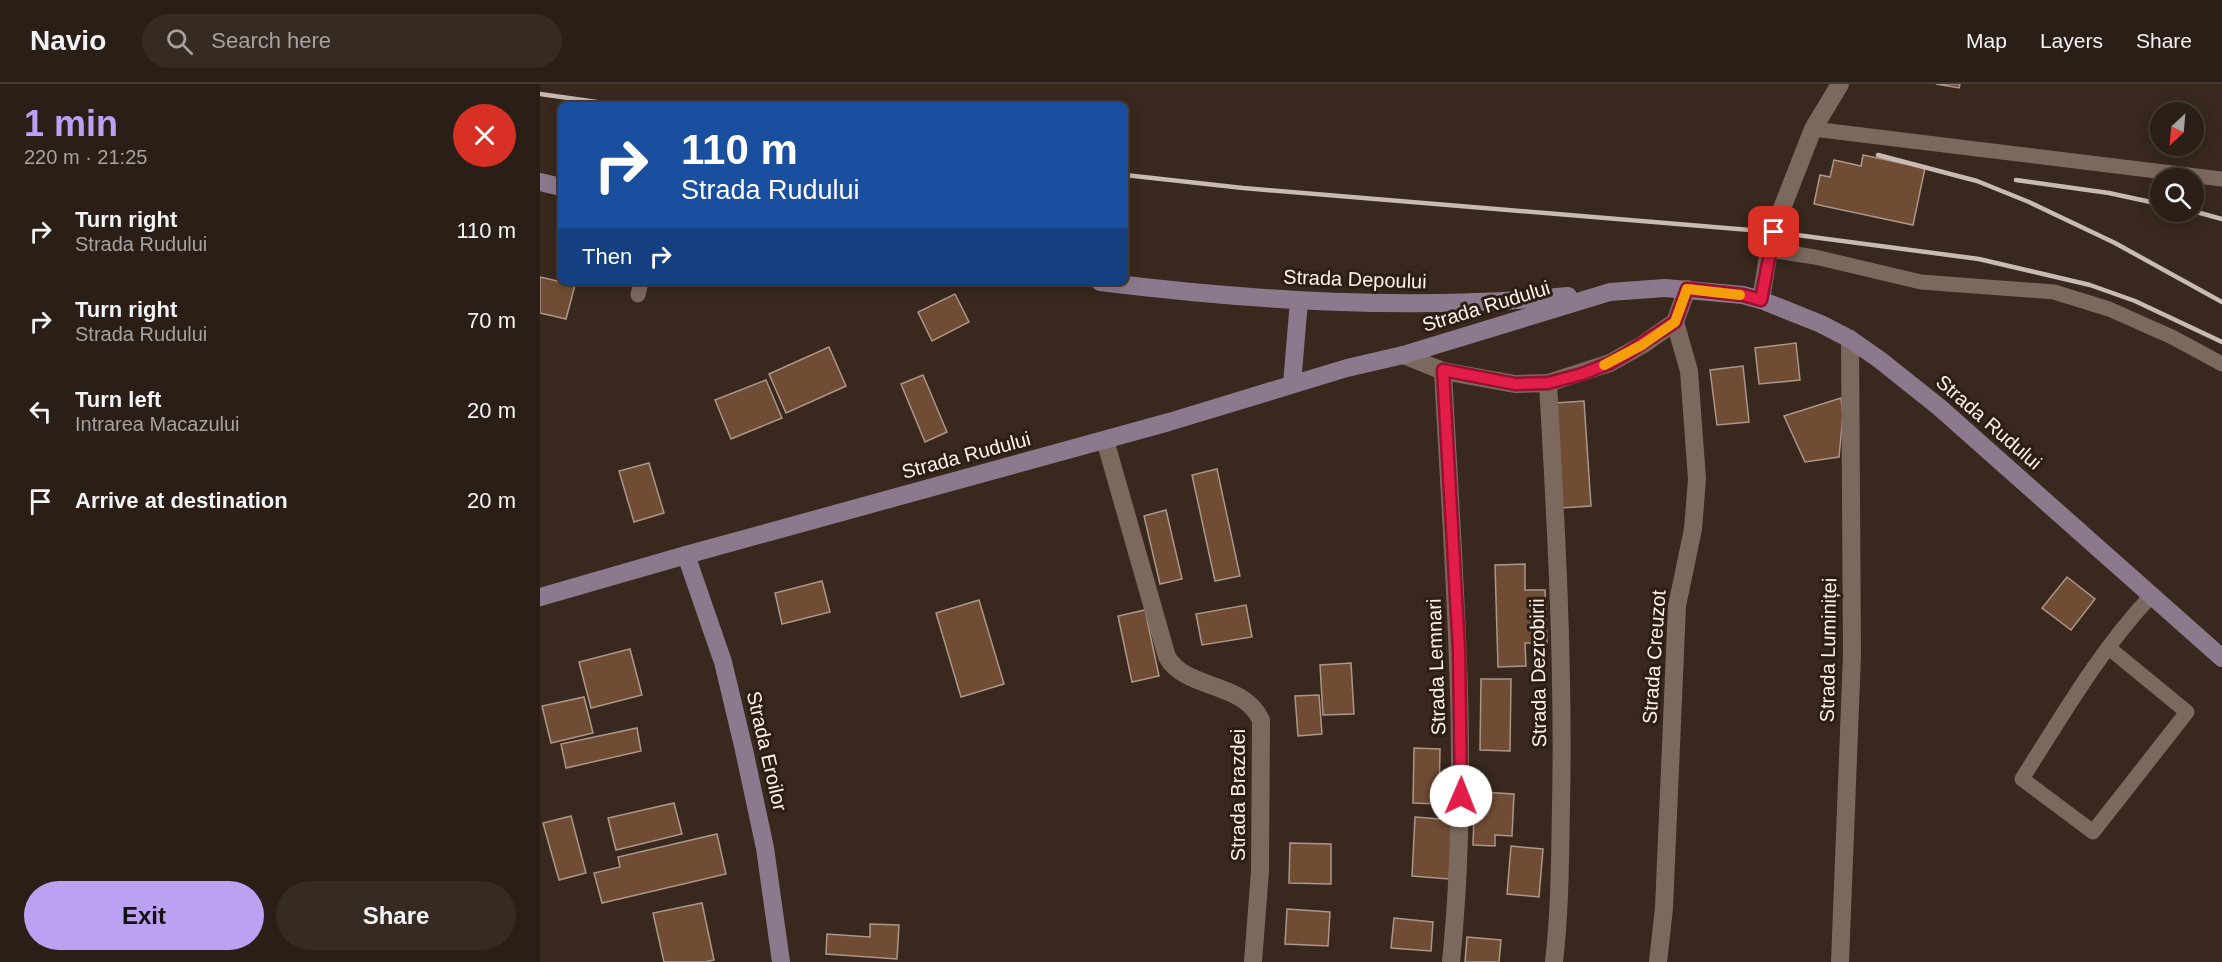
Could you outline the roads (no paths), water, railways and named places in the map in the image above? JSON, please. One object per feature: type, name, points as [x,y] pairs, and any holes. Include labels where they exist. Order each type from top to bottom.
[{"type":"main road","points":[[540,182],[558,186]]},
{"type":"main road","name":"Strada Depoului","points":[[1124,285],[1180,292],[1299,301],[1449,303],[1517,301],[1610,292]]},
{"type":"main road","name":"Strada Rudului","points":[[540,597],[1105,440],[1347,368],[1403,355],[1610,292],[1665,288],[1743,295],[1811,319],[1850,339],[1939,407],[2222,658]]},
{"type":"main road","points":[[1292,384],[1299,301]]},
{"type":"main road","name":"Strada Eroilor","points":[[686,555],[723,662],[742,739],[765,848],[781,962]]},
{"type":"street","points":[[1761,300],[1769,250],[1779,216],[1813,129],[1840,84]]},
{"type":"street","points":[[1675,322],[1687,289]]},
{"type":"street","name":"Strada Rudului","points":[[1403,355],[1443,370],[1515,384],[1548,383],[1610,363],[1642,345],[1675,322]]},
{"type":"street","name":"Strada Creuzot","points":[[1658,962],[1664,908],[1677,606],[1693,529],[1697,479],[1689,371],[1675,322]]},
{"type":"street","name":"Strada Luminiței","points":[[1840,962],[1852,655],[1850,339]]},
{"type":"street","name":"Strada Lemnari","points":[[1443,370],[1461,716],[1459,854],[1451,962]]},
{"type":"street","name":"Strada Dezrobirii","points":[[1548,383],[1560,605],[1562,713],[1559,919],[1554,962]]},
{"type":"street","name":"Strada Brazdei","points":[[1105,440],[1167,657],[1172,666],[1180,672],[1227,691],[1250,704],[1257,711],[1261,720],[1260,871],[1253,962]]},
{"type":"lane","points":[[1813,129],[2222,179]]},
{"type":"lane","points":[[1769,250],[1815,257],[1921,282],[2054,292],[2109,309],[2172,337],[2222,364]]},
{"type":"lane","points":[[2109,648],[2187,712],[2093,832],[2022,779],[2084,682],[2130,618],[2151,596]]},
{"type":"railway","points":[[540,94],[597,102]]},
{"type":"railway","points":[[1878,155],[1977,181],[2029,202],[2115,243],[2222,302]]},
{"type":"railway","points":[[1128,175],[1243,188],[1774,232],[1979,259],[2090,285],[2135,301],[2222,342]]},
{"type":"railway","points":[[2016,180],[2109,193],[2150,202]]},
{"type":"railway","points":[[2204,214],[2222,219]]}]
